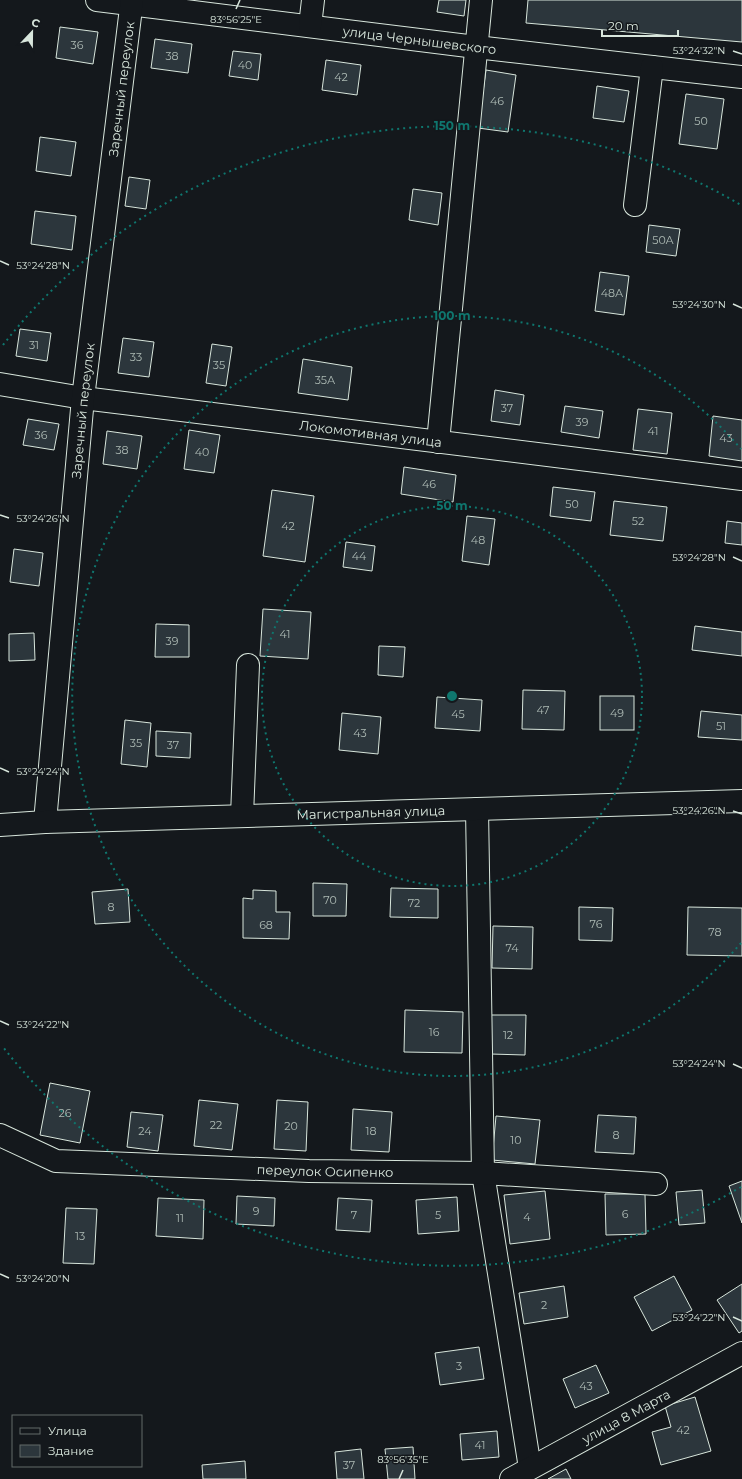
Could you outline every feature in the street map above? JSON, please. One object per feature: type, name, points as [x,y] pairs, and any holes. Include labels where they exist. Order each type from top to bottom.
[{"type":"street","name":"улица Чернышевского","points":[[97,0],[131,2],[476,47],[742,77]]},
{"type":"street","points":[[310,26],[313,0]]},
{"type":"street","points":[[438,442],[481,0]]},
{"type":"street","name":"Заречный переулок","points":[[45,822],[82,398],[131,2]]},
{"type":"street","points":[[635,205],[652,67]]},
{"type":"street","name":"Локомотивная улица","points":[[0,384],[82,398],[742,479]]},
{"type":"street","points":[[242,816],[248,665]]},
{"type":"street","name":"Магистральная улица","points":[[0,825],[45,822],[742,800]]},
{"type":"street","points":[[477,809],[483,1173],[530,1468]]},
{"type":"street","name":"переулок Осипенко","points":[[0,1135],[56,1161],[309,1171],[483,1173],[656,1184]]},
{"type":"street","name":"улица 8 Марта","points":[[511,1479],[742,1353]]},
{"type":"building","points":[[439,0],[466,0],[464,16],[437,12]]},
{"type":"building","points":[[528,0],[742,0],[742,42],[526,23]]},
{"type":"building","points":[[60,27],[98,32],[93,64],[56,58]]},
{"type":"building","points":[[155,39],[192,44],[188,73],[151,68]]},
{"type":"building","points":[[233,51],[261,54],[258,80],[229,76]]},
{"type":"building","points":[[326,60],[361,65],[357,95],[322,90]]},
{"type":"building","points":[[486,70],[516,75],[508,132],[478,128]]},
{"type":"building","points":[[597,86],[629,91],[624,122],[593,118]]},
{"type":"building","points":[[686,94],[724,99],[717,149],[679,144]]},
{"type":"building","points":[[40,137],[76,142],[71,176],[36,171]]},
{"type":"building","points":[[129,177],[150,180],[146,209],[125,206]]},
{"type":"building","points":[[413,189],[442,193],[438,225],[409,220]]},
{"type":"building","points":[[35,211],[76,216],[72,250],[31,244]]},
{"type":"building","points":[[649,225],[680,229],[676,256],[646,252]]},
{"type":"building","points":[[600,272],[629,276],[624,315],[595,311]]},
{"type":"building","points":[[20,329],[51,333],[47,361],[16,356]]},
{"type":"building","points":[[123,338],[154,342],[149,377],[118,373]]},
{"type":"building","points":[[212,344],[232,347],[226,386],[206,383]]},
{"type":"building","points":[[303,359],[352,367],[348,400],[298,393]]},
{"type":"building","points":[[495,390],[524,395],[520,425],[491,421]]},
{"type":"building","points":[[565,406],[603,411],[599,438],[561,432]]},
{"type":"building","points":[[638,409],[672,413],[667,454],[633,450]]},
{"type":"building","points":[[713,416],[742,420],[742,461],[709,456]]},
{"type":"building","points":[[28,419],[59,424],[54,450],[23,445]]},
{"type":"building","points":[[189,430],[220,435],[214,473],[184,469]]},
{"type":"building","points":[[107,431],[142,436],[137,469],[103,464]]},
{"type":"building","points":[[404,467],[456,475],[453,502],[401,494]]},
{"type":"building","points":[[553,487],[595,492],[591,521],[550,516]]},
{"type":"building","points":[[272,490],[314,496],[305,562],[263,556]]},
{"type":"building","points":[[614,501],[667,507],[663,541],[610,535]]},
{"type":"building","points":[[467,516],[495,519],[489,565],[462,561]]},
{"type":"building","points":[[727,521],[742,523],[742,545],[725,543]]},
{"type":"building","points":[[346,542],[375,546],[372,571],[343,567]]},
{"type":"building","points":[[14,549],[43,553],[39,586],[10,582]]},
{"type":"building","points":[[263,609],[311,612],[308,659],[260,656]]},
{"type":"building","points":[[156,624],[189,625],[189,657],[155,657]]},
{"type":"building","points":[[695,626],[742,632],[742,656],[692,650]]},
{"type":"building","points":[[34,633],[35,660],[9,661],[9,634]]},
{"type":"building","points":[[379,646],[405,647],[403,677],[378,675]]},
{"type":"building","points":[[523,690],[565,691],[564,730],[522,729]]},
{"type":"building","points":[[600,696],[634,696],[634,730],[600,730]]},
{"type":"building","points":[[437,697],[482,700],[480,731],[435,728]]},
{"type":"building","points":[[701,711],[742,715],[742,740],[698,737]]},
{"type":"building","points":[[342,713],[381,717],[378,754],[339,750]]},
{"type":"building","points":[[125,720],[151,723],[147,767],[121,764]]},
{"type":"building","points":[[156,731],[191,733],[190,758],[156,756]]},
{"type":"building","points":[[313,883],[347,884],[346,916],[313,916]]},
{"type":"building","points":[[391,888],[438,889],[438,918],[390,917]]},
{"type":"building","points":[[128,889],[130,922],[95,924],[92,892]]},
{"type":"building","points":[[253,890],[276,891],[276,912],[290,912],[289,939],[243,938],[243,898],[253,899]]},
{"type":"building","points":[[579,907],[613,908],[612,941],[579,940]]},
{"type":"building","points":[[688,907],[742,908],[742,956],[687,955]]},
{"type":"building","points":[[493,926],[533,927],[532,969],[492,968]]},
{"type":"building","points":[[405,1010],[463,1012],[462,1053],[404,1052]]},
{"type":"building","points":[[490,1015],[526,1015],[525,1055],[490,1054]]},
{"type":"building","points":[[50,1083],[90,1091],[80,1143],[40,1135]]},
{"type":"building","points":[[199,1100],[238,1104],[232,1150],[194,1146]]},
{"type":"building","points":[[277,1100],[308,1102],[306,1151],[274,1149]]},
{"type":"building","points":[[353,1109],[392,1112],[389,1152],[351,1150]]},
{"type":"building","points":[[131,1112],[163,1115],[158,1151],[127,1147]]},
{"type":"building","points":[[598,1115],[636,1117],[634,1154],[595,1152]]},
{"type":"building","points":[[496,1116],[540,1120],[535,1164],[492,1160]]},
{"type":"building","points":[[742,1181],[742,1223],[729,1186]]},
{"type":"building","points":[[702,1190],[705,1223],[679,1225],[676,1192]]},
{"type":"building","points":[[545,1191],[550,1239],[510,1244],[504,1195]]},
{"type":"building","points":[[605,1194],[645,1194],[646,1234],[606,1235]]},
{"type":"building","points":[[237,1196],[275,1198],[274,1226],[236,1224]]},
{"type":"building","points":[[457,1197],[459,1231],[418,1234],[416,1200]]},
{"type":"building","points":[[158,1198],[204,1200],[203,1239],[156,1236]]},
{"type":"building","points":[[338,1198],[372,1200],[370,1232],[336,1230]]},
{"type":"building","points":[[66,1208],[97,1209],[94,1264],[63,1263]]},
{"type":"building","points":[[674,1276],[692,1310],[652,1331],[634,1297]]},
{"type":"building","points":[[742,1284],[742,1331],[739,1333],[717,1300]]},
{"type":"building","points":[[564,1286],[568,1317],[524,1324],[519,1293]]},
{"type":"building","points":[[479,1347],[484,1379],[440,1385],[435,1353]]},
{"type":"building","points":[[596,1365],[609,1393],[575,1408],[563,1379]]},
{"type":"building","points":[[695,1397],[711,1451],[661,1465],[652,1432],[671,1427],[665,1406]]},
{"type":"building","points":[[497,1431],[499,1457],[462,1460],[460,1434]]},
{"type":"building","points":[[413,1447],[415,1479],[388,1479],[385,1449]]},
{"type":"building","points":[[361,1449],[364,1479],[337,1479],[335,1452]]},
{"type":"building","points":[[245,1461],[246,1479],[203,1479],[202,1465]]},
{"type":"building","points":[[566,1469],[571,1479],[548,1479]]}]
